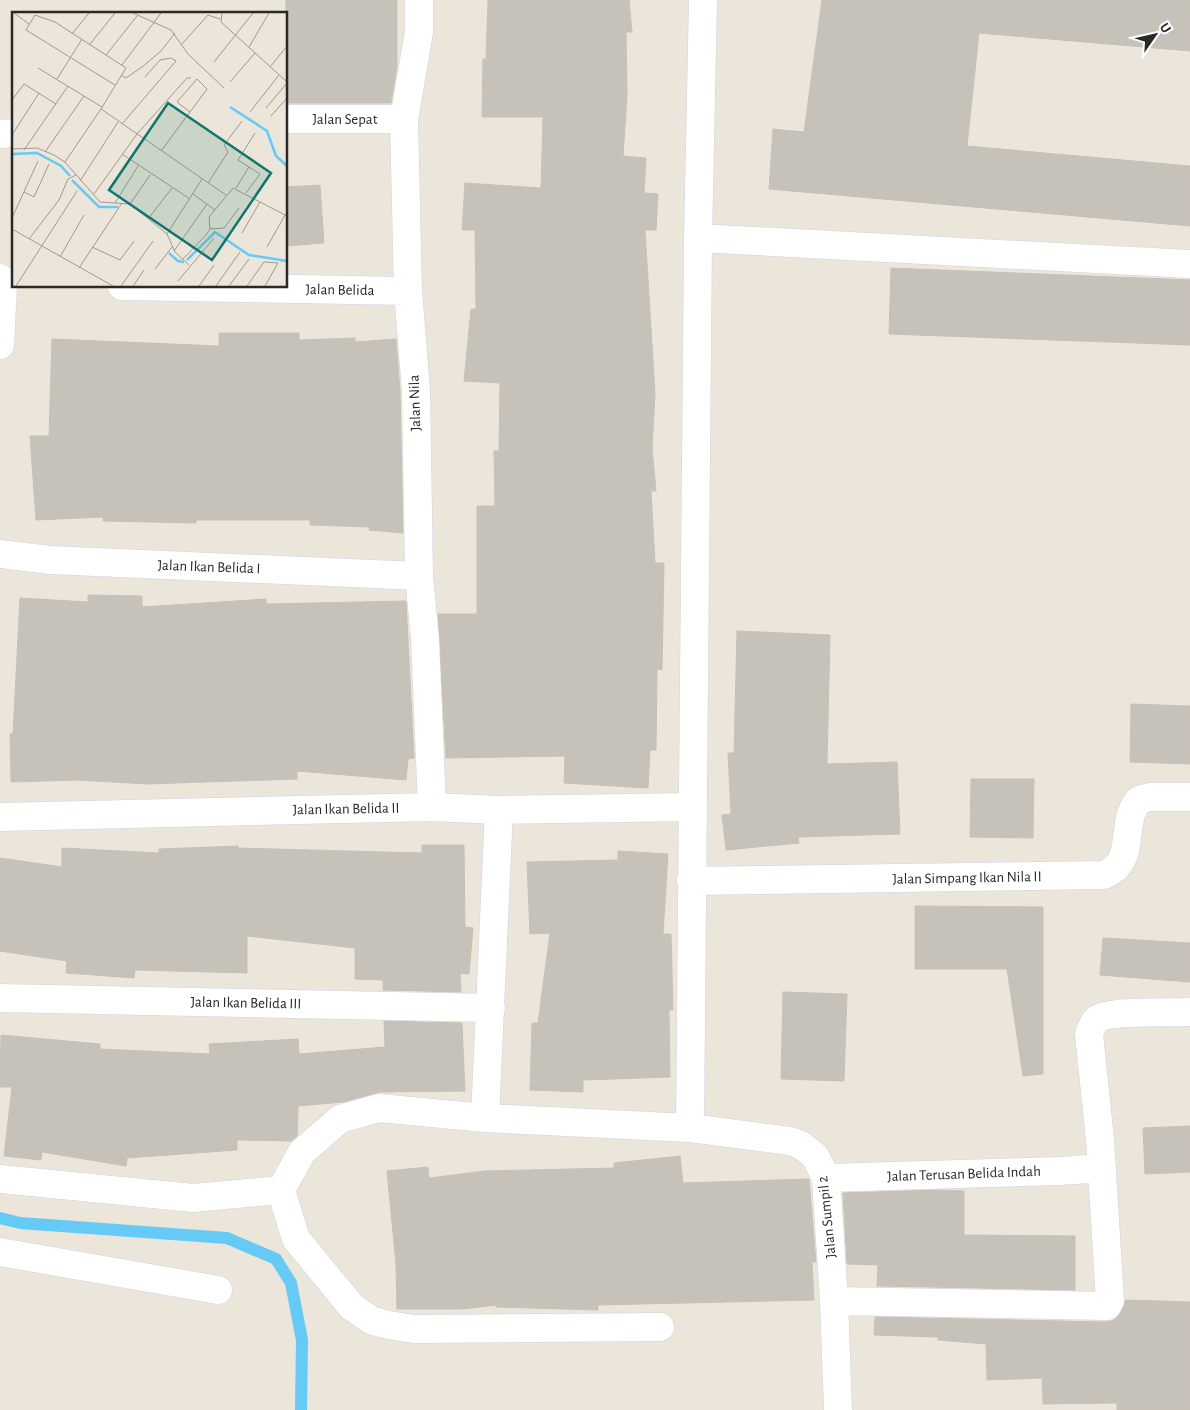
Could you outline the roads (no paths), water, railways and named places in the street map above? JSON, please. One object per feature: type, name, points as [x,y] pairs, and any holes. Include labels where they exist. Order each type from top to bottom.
[{"type":"street","name":"Jalan Nila","points":[[419,0],[419,32],[404,119],[408,291],[416,390],[419,576],[432,807]]},
{"type":"street","points":[[690,1128],[691,881],[702,0]]},
{"type":"street","name":"Jalan Sepat","points":[[288,119],[404,119]]},
{"type":"street","points":[[698,238],[1190,264]]},
{"type":"street","points":[[0,345],[6,282]]},
{"type":"street","name":"Jalan Belida","points":[[236,288],[408,291]]},
{"type":"street","name":"Jalan Ikan Belida I","points":[[0,554],[50,560],[419,576]]},
{"type":"street","name":"Jalan Simpang Ikan Nila II","points":[[691,881],[1104,874],[1113,870],[1124,857],[1130,820],[1139,800],[1150,797],[1190,797]]},
{"type":"street","name":"Jalan Ikan Belida II","points":[[0,817],[432,807],[499,810],[692,806]]},
{"type":"street","points":[[485,1118],[499,810]]},
{"type":"street","name":"Jalan Ikan Belida III","points":[[0,998],[491,1008]]},
{"type":"street","points":[[834,1301],[1107,1306],[1110,1301],[1102,1168],[1089,1034],[1093,1024],[1099,1018],[1190,1012]]},
{"type":"street","name":"Jalan Sumpil 2","points":[[281,1190],[302,1152],[340,1119],[379,1108],[485,1118],[690,1128],[790,1141],[800,1145],[815,1156],[826,1178],[834,1301],[838,1410]]},
{"type":"street","name":"Jalan Terusan Belida Indah","points":[[826,1178],[1102,1168]]},
{"type":"street","points":[[0,1179],[193,1198],[281,1190],[296,1239],[352,1307],[371,1320],[388,1325],[414,1329],[660,1328]]},
{"type":"street","points":[[0,1252],[218,1290]]},
{"type":"waterway","points":[[0,1218],[20,1223],[227,1238],[276,1259],[291,1283],[302,1340],[301,1410]]}]
